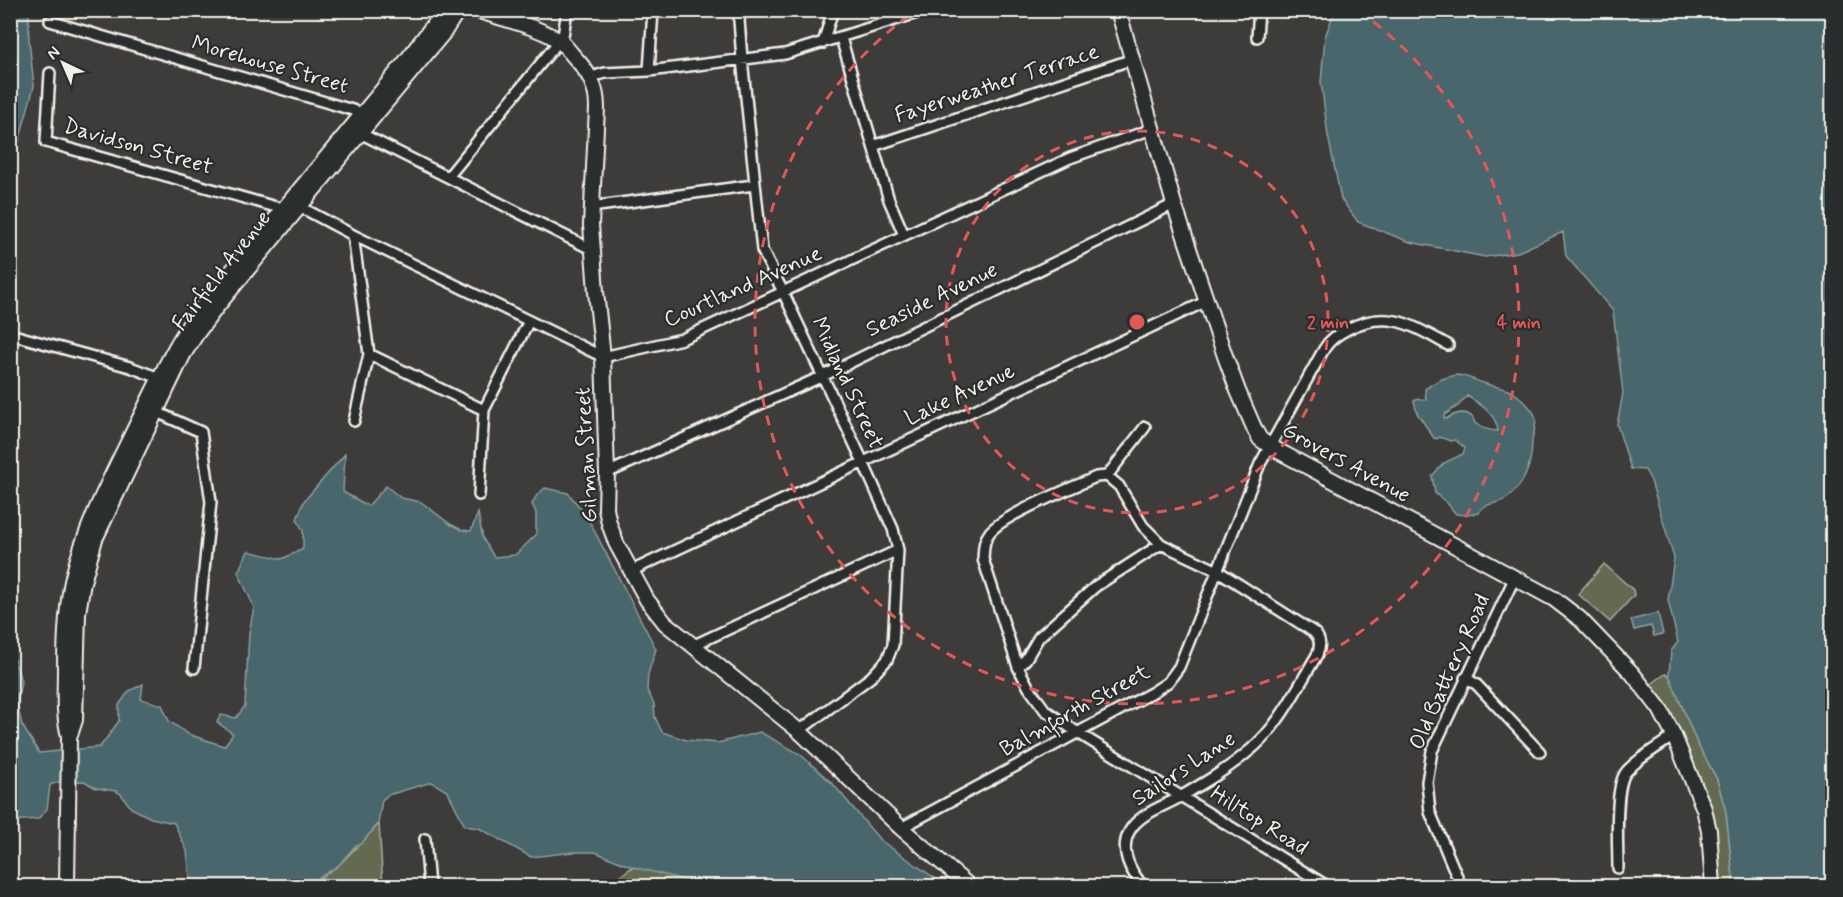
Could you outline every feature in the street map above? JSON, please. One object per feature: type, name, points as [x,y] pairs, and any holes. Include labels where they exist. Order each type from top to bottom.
[{"type":"street","name":"Gilman Street","points":[[476,10],[541,31],[560,42],[591,77],[596,92],[591,207],[592,250],[603,357],[606,509],[616,543],[655,611],[665,623],[799,731],[901,828],[969,886]]},
{"type":"street","points":[[448,177],[560,42],[567,10]]},
{"type":"street","points":[[649,70],[653,10]]},
{"type":"street","name":"Midland Street","points":[[742,10],[739,20],[742,59],[762,250],[863,462],[893,529],[898,550],[893,645],[887,660],[871,677],[799,731]]},
{"type":"street","points":[[823,43],[833,10]]},
{"type":"street","points":[[591,77],[605,73],[784,54],[927,10]]},
{"type":"street","name":"Grovers Avenue","points":[[1118,10],[1174,204],[1228,365],[1248,417],[1260,439],[1558,601],[1580,619],[1632,673],[1653,699],[1674,736],[1704,809],[1709,831],[1713,886]]},
{"type":"street","points":[[1257,37],[1259,10]]},
{"type":"street","name":"Fairfield Avenue","points":[[67,886],[69,741],[64,719],[65,651],[67,615],[78,580],[82,546],[165,380],[176,346],[369,115],[444,32],[446,13]]},
{"type":"street","name":"Morehouse Street","points":[[50,21],[369,115]]},
{"type":"street","points":[[841,38],[889,201],[903,235]]},
{"type":"street","name":"Fayerweather Terrace","points":[[873,146],[1132,59]]},
{"type":"street","name":"Davidson Street","points":[[50,73],[46,142],[276,207],[292,208]]},
{"type":"street","name":"Courtland Avenue","points":[[603,357],[682,339],[1070,158],[1152,129]]},
{"type":"street","points":[[356,131],[592,250]]},
{"type":"street","points":[[591,207],[754,185]]},
{"type":"street","name":"Seaside Avenue","points":[[607,473],[823,376],[1174,204]]},
{"type":"street","points":[[292,208],[306,210],[603,357]]},
{"type":"street","points":[[353,235],[369,354],[354,421]]},
{"type":"street","name":"Lake Avenue","points":[[632,571],[1207,301]]},
{"type":"street","name":"Balmforth Street","points":[[901,828],[1153,692],[1167,682],[1179,667],[1260,464],[1328,343],[1361,322],[1392,319],[1406,322],[1448,345]]},
{"type":"street","points":[[479,495],[484,410],[529,321]]},
{"type":"street","points":[[10,334],[130,367],[165,380]]},
{"type":"street","points":[[369,354],[484,410]]},
{"type":"street","points":[[150,410],[201,432],[203,440],[211,502],[194,668]]},
{"type":"street","points":[[1145,427],[1107,476],[1119,486],[1143,526],[1161,544],[1218,571]]},
{"type":"street","name":"Hilltop Road","points":[[1107,476],[1096,477],[1009,517],[991,531],[984,543],[983,559],[1018,667],[1029,688],[1045,710],[1078,733],[1327,886]]},
{"type":"street","points":[[1018,667],[1026,659],[1039,637],[1096,586],[1161,544]]},
{"type":"street","points":[[692,646],[898,550]]},
{"type":"street","name":"Sailors Lane","points":[[1143,886],[1132,873],[1125,854],[1129,831],[1140,818],[1231,766],[1251,750],[1269,732],[1317,655],[1320,645],[1312,631],[1218,571]]},
{"type":"street","name":"Old Battery Road","points":[[1457,885],[1430,812],[1427,782],[1432,751],[1515,577]]},
{"type":"street","points":[[1466,678],[1476,684],[1540,752]]},
{"type":"street","points":[[1618,868],[1621,779],[1630,768],[1674,736]]},
{"type":"street","points":[[425,839],[429,886]]},
{"type":"green space","points":[[1604,564],[1633,590],[1634,595],[1610,622],[1578,594]]},
{"type":"green space","points":[[1665,674],[1669,675],[1697,743],[1717,779],[1726,812],[1734,886],[1715,886],[1685,742],[1663,700],[1650,685]]},
{"type":"green space","points":[[379,824],[383,886],[318,886],[317,880],[338,866]]},
{"type":"green space","points":[[641,861],[737,886],[606,886]]},
{"type":"water","points":[[11,10],[29,11],[29,40],[34,86],[11,171]]},
{"type":"water","points":[[1335,10],[1832,11],[1832,886],[1734,886],[1726,812],[1717,779],[1697,743],[1669,675],[1671,651],[1678,642],[1668,600],[1674,558],[1651,481],[1645,470],[1631,469],[1617,425],[1623,393],[1613,311],[1566,256],[1563,232],[1518,252],[1485,257],[1410,242],[1358,222],[1341,199],[1328,136],[1321,82],[1325,37]]},
{"type":"water","points":[[1452,376],[1464,376],[1514,393],[1530,408],[1536,420],[1529,465],[1519,486],[1506,499],[1487,505],[1479,513],[1468,515],[1456,514],[1435,493],[1432,476],[1444,463],[1463,454],[1465,448],[1455,440],[1434,438],[1417,413],[1414,401],[1426,400],[1425,389]],"holes":[[[1467,396],[1491,415],[1498,431],[1480,426],[1467,414],[1460,413],[1444,418],[1444,415],[1458,406]]]},
{"type":"water","points":[[345,454],[343,492],[368,506],[386,486],[401,498],[421,502],[450,524],[462,530],[471,531],[478,513],[483,539],[494,557],[515,555],[536,535],[536,513],[532,504],[545,488],[568,493],[586,515],[656,649],[648,674],[647,690],[654,704],[655,717],[662,732],[686,740],[718,743],[760,732],[800,754],[833,784],[880,840],[946,886],[707,886],[630,866],[595,852],[531,857],[479,828],[465,826],[448,792],[432,782],[388,795],[382,800],[378,824],[338,866],[317,879],[318,886],[293,884],[285,886],[191,886],[187,851],[174,823],[151,818],[131,808],[116,791],[96,788],[84,781],[58,782],[50,785],[47,809],[38,819],[11,821],[10,624],[11,649],[21,681],[17,705],[22,725],[39,753],[100,747],[119,721],[119,705],[129,691],[143,684],[141,699],[162,705],[169,721],[188,734],[224,746],[233,734],[217,722],[221,715],[236,718],[245,706],[249,633],[254,607],[238,572],[248,551],[282,559],[303,549],[303,531],[297,519],[304,501]]},
{"type":"water","points":[[1658,613],[1663,634],[1654,636],[1651,626],[1634,630],[1631,620]]}]
